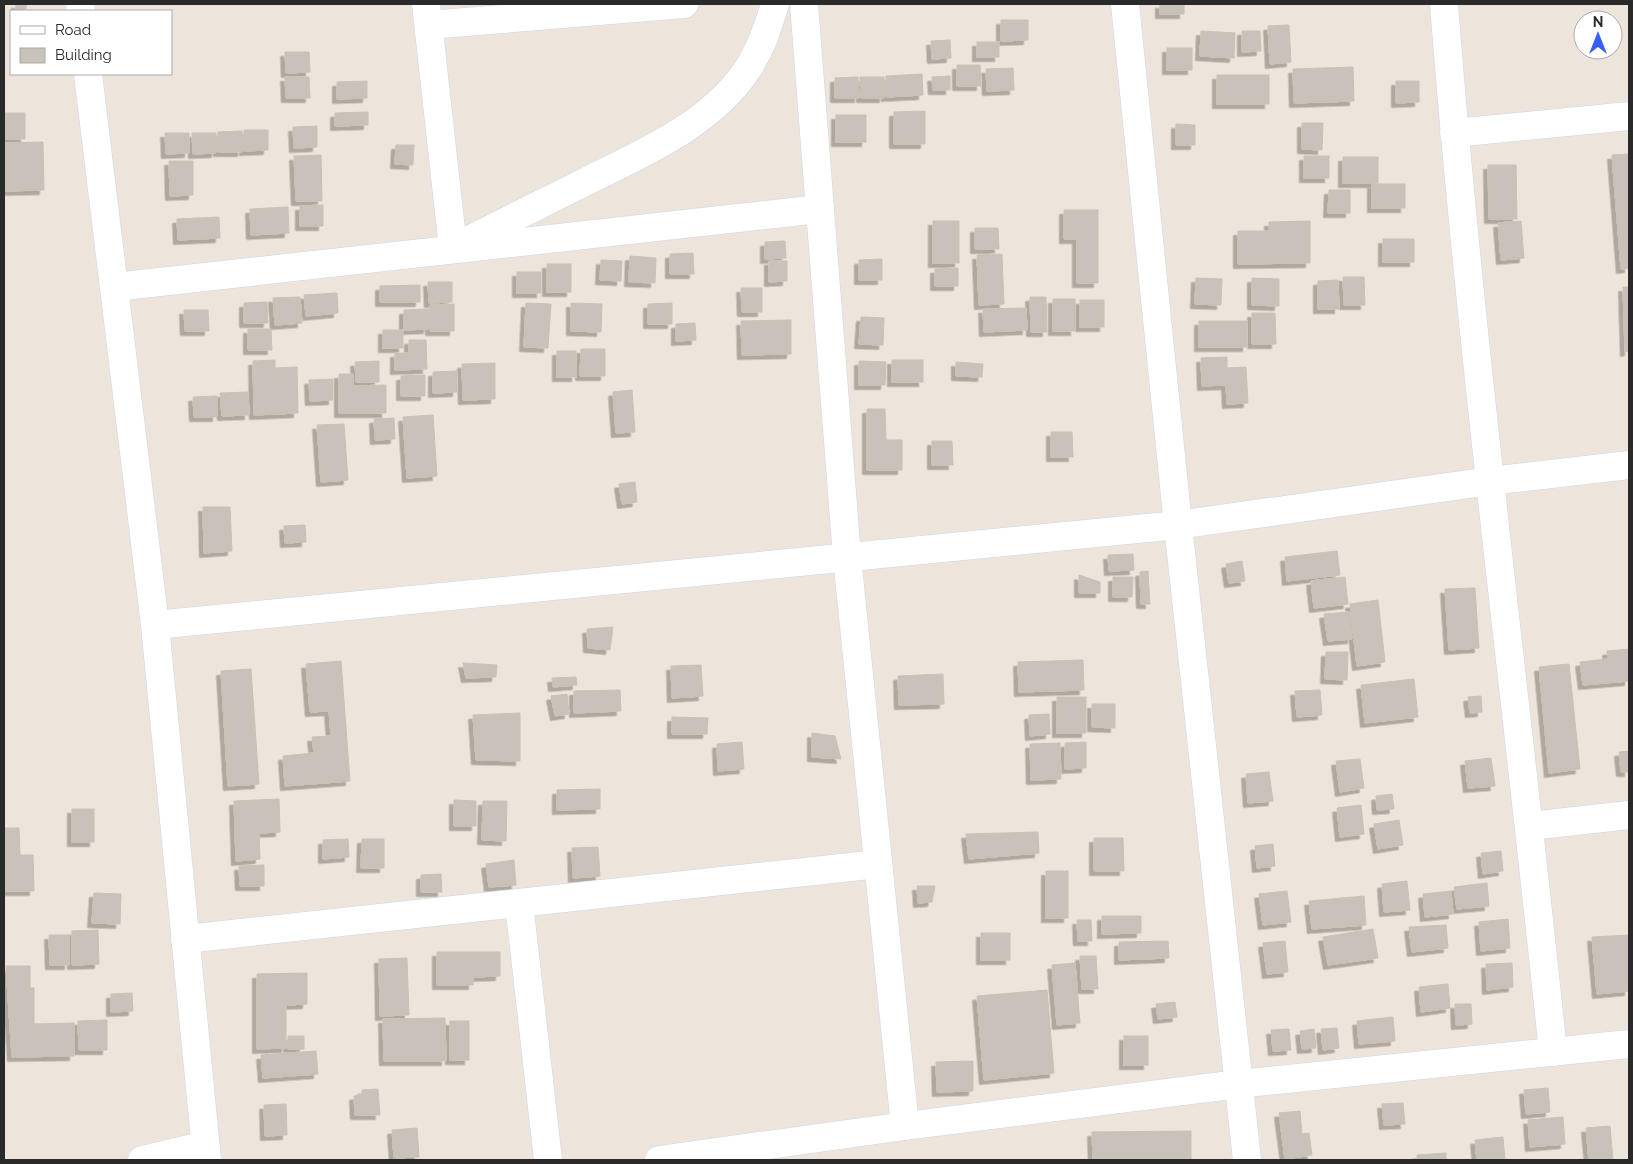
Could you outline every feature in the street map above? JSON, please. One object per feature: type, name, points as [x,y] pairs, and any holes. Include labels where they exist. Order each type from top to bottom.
[{"type":"street","points":[[453,248],[427,14],[684,4]]},
{"type":"street","points":[[453,248],[655,147],[699,118],[726,95],[746,71],[762,46],[776,4]]},
{"type":"street","points":[[804,4],[847,558],[905,1126]]},
{"type":"street","points":[[1125,4],[1178,525],[1246,1160]]},
{"type":"street","points":[[1444,4],[1454,133],[1490,481],[1530,826],[1553,1052]]},
{"type":"street","points":[[88,75],[155,624],[204,1155],[142,1160]]},
{"type":"street","points":[[1454,133],[1629,116]]},
{"type":"street","points":[[114,287],[453,248],[820,209]]},
{"type":"street","points":[[155,624],[1178,525],[1490,481],[1629,465]]},
{"type":"street","points":[[1530,826],[1629,815]]},
{"type":"street","points":[[185,939],[878,864]]},
{"type":"street","points":[[519,903],[548,1160]]},
{"type":"street","points":[[659,1160],[905,1126],[1238,1084],[1629,1044]]},
{"type":"building","points":[[16,4],[26,4],[26,10],[16,10]]},
{"type":"building","points":[[1160,4],[1184,4],[1184,14],[1160,14]]},
{"type":"building","points":[[1001,20],[1028,20],[1028,40],[1001,41]]},
{"type":"building","points":[[1289,25],[1291,62],[1270,64],[1268,26]]},
{"type":"building","points":[[1201,31],[1235,33],[1234,58],[1200,56]]},
{"type":"building","points":[[1242,31],[1260,31],[1261,51],[1242,52]]},
{"type":"building","points":[[950,40],[951,58],[932,59],[931,41]]},
{"type":"building","points":[[977,42],[999,42],[999,57],[977,57]]},
{"type":"building","points":[[1167,48],[1192,48],[1192,70],[1167,70]]},
{"type":"building","points":[[285,52],[309,52],[310,72],[286,73]]},
{"type":"building","points":[[957,65],[980,65],[981,86],[957,86]]},
{"type":"building","points":[[1353,67],[1354,101],[1294,103],[1293,69]]},
{"type":"building","points":[[1013,68],[1014,90],[987,91],[986,69]]},
{"type":"building","points":[[922,74],[923,95],[886,97],[886,76]]},
{"type":"building","points":[[1217,75],[1269,75],[1269,104],[1217,104]]},
{"type":"building","points":[[950,76],[950,90],[933,90],[932,77]]},
{"type":"building","points":[[285,77],[309,77],[310,98],[286,98]]},
{"type":"building","points":[[858,77],[859,98],[835,98],[835,78]]},
{"type":"building","points":[[860,77],[884,77],[884,98],[861,98]]},
{"type":"building","points":[[367,81],[367,98],[337,99],[337,82]]},
{"type":"building","points":[[1396,81],[1419,81],[1419,102],[1396,103]]},
{"type":"building","points":[[925,111],[925,144],[894,144],[894,112]]},
{"type":"building","points":[[368,112],[368,125],[335,126],[335,113]]},
{"type":"building","points":[[4,113],[25,113],[25,139],[4,139]]},
{"type":"building","points":[[836,115],[866,115],[866,142],[836,142]]},
{"type":"building","points":[[1302,123],[1323,123],[1322,150],[1302,149]]},
{"type":"building","points":[[1176,124],[1195,125],[1195,145],[1176,145]]},
{"type":"building","points":[[317,126],[317,147],[294,148],[293,127]]},
{"type":"building","points":[[244,130],[268,130],[268,150],[244,151]]},
{"type":"building","points":[[242,131],[242,152],[218,152],[218,132]]},
{"type":"building","points":[[165,133],[189,133],[189,153],[166,154]]},
{"type":"building","points":[[192,133],[216,133],[216,153],[193,154]]},
{"type":"building","points":[[43,142],[44,190],[4,191],[4,143]]},
{"type":"building","points":[[396,145],[414,145],[413,165],[395,164]]},
{"type":"building","points":[[1629,154],[1629,268],[1621,269],[1612,155]]},
{"type":"building","points":[[321,155],[322,201],[296,201],[294,156]]},
{"type":"building","points":[[1304,156],[1329,156],[1329,178],[1304,178]]},
{"type":"building","points":[[1343,157],[1378,157],[1378,183],[1343,183]]},
{"type":"building","points":[[169,161],[193,161],[193,195],[170,196]]},
{"type":"building","points":[[1488,165],[1516,165],[1517,219],[1489,219]]},
{"type":"building","points":[[1372,184],[1405,184],[1405,208],[1372,208]]},
{"type":"building","points":[[1329,190],[1350,190],[1350,213],[1328,213]]},
{"type":"building","points":[[323,205],[323,226],[300,226],[300,206]]},
{"type":"building","points":[[288,207],[289,233],[251,235],[250,209]]},
{"type":"building","points":[[1064,210],[1098,210],[1098,283],[1077,283],[1077,239],[1064,239]]},
{"type":"building","points":[[219,217],[220,238],[178,240],[177,219]]},
{"type":"building","points":[[933,221],[959,221],[959,263],[933,263]]},
{"type":"building","points":[[1310,221],[1310,263],[1238,264],[1238,231],[1269,231],[1269,222]]},
{"type":"building","points":[[1521,221],[1524,258],[1501,260],[1498,223]]},
{"type":"building","points":[[975,228],[998,228],[999,249],[975,249]]},
{"type":"building","points":[[1383,239],[1414,239],[1414,262],[1383,262]]},
{"type":"building","points":[[785,241],[786,258],[765,259],[765,242]]},
{"type":"building","points":[[693,253],[694,274],[670,274],[670,254]]},
{"type":"building","points":[[1002,254],[1004,304],[979,305],[977,255]]},
{"type":"building","points":[[630,256],[656,258],[655,283],[629,282]]},
{"type":"building","points":[[882,259],[882,280],[859,280],[859,260]]},
{"type":"building","points":[[601,260],[622,261],[621,281],[600,280]]},
{"type":"building","points":[[769,261],[787,261],[787,281],[769,282]]},
{"type":"building","points":[[547,264],[571,264],[571,292],[547,292]]},
{"type":"building","points":[[958,268],[958,286],[935,286],[935,269]]},
{"type":"building","points":[[517,272],[541,272],[541,293],[517,293]]},
{"type":"building","points":[[1343,277],[1364,277],[1365,305],[1344,305]]},
{"type":"building","points":[[1196,278],[1222,279],[1221,305],[1195,304]]},
{"type":"building","points":[[1252,278],[1279,279],[1279,306],[1252,305]]},
{"type":"building","points":[[1338,280],[1339,309],[1318,309],[1318,281]]},
{"type":"building","points":[[428,282],[452,282],[452,302],[429,303]]},
{"type":"building","points":[[420,285],[420,302],[380,302],[380,286]]},
{"type":"building","points":[[1623,287],[1629,287],[1629,351],[1625,352]]},
{"type":"building","points":[[741,288],[762,288],[762,312],[742,312]]},
{"type":"building","points":[[337,293],[338,313],[306,316],[304,295]]},
{"type":"building","points":[[300,297],[302,323],[275,325],[273,298]]},
{"type":"building","points":[[1030,297],[1046,297],[1047,332],[1031,332]]},
{"type":"building","points":[[1053,299],[1075,299],[1075,331],[1053,331]]},
{"type":"building","points":[[1080,300],[1104,300],[1104,327],[1080,327]]},
{"type":"building","points":[[267,302],[268,323],[244,323],[244,303]]},
{"type":"building","points":[[526,303],[551,304],[548,348],[524,347]]},
{"type":"building","points":[[571,303],[602,304],[601,332],[571,331]]},
{"type":"building","points":[[672,303],[672,324],[648,324],[648,304]]},
{"type":"building","points":[[454,304],[454,331],[430,331],[430,305]]},
{"type":"building","points":[[1026,308],[1027,330],[984,332],[983,309]]},
{"type":"building","points":[[428,309],[428,329],[404,330],[404,310]]},
{"type":"building","points":[[184,310],[208,310],[209,331],[185,331]]},
{"type":"building","points":[[1252,313],[1275,313],[1276,344],[1252,344]]},
{"type":"building","points":[[861,317],[884,318],[883,345],[859,344]]},
{"type":"building","points":[[791,320],[791,354],[742,355],[741,321]]},
{"type":"building","points":[[1199,321],[1247,321],[1247,347],[1199,347]]},
{"type":"building","points":[[695,323],[696,340],[676,341],[676,324]]},
{"type":"building","points":[[248,329],[271,329],[272,350],[248,350]]},
{"type":"building","points":[[383,330],[403,330],[403,348],[383,348]]},
{"type":"building","points":[[409,340],[426,340],[427,369],[395,370],[395,353],[409,353]]},
{"type":"building","points":[[581,349],[605,349],[605,376],[580,376]]},
{"type":"building","points":[[557,351],[576,351],[576,377],[557,377]]},
{"type":"building","points":[[1227,357],[1227,368],[1246,367],[1248,403],[1227,404],[1226,385],[1202,386],[1201,358]]},
{"type":"building","points":[[275,360],[275,368],[297,367],[298,413],[254,415],[253,361]]},
{"type":"building","points":[[892,360],[923,360],[923,382],[892,382]]},
{"type":"building","points":[[379,361],[379,382],[356,382],[355,362]]},
{"type":"building","points":[[859,361],[886,362],[885,385],[859,385]]},
{"type":"building","points":[[956,362],[983,364],[982,377],[956,376]]},
{"type":"building","points":[[495,363],[495,399],[463,400],[462,364]]},
{"type":"building","points":[[457,371],[457,392],[433,393],[433,372]]},
{"type":"building","points":[[339,374],[353,374],[353,386],[386,385],[386,413],[339,413]]},
{"type":"building","points":[[425,375],[425,396],[401,396],[401,376]]},
{"type":"building","points":[[333,379],[333,400],[310,401],[309,380]]},
{"type":"building","points":[[632,390],[635,432],[616,433],[613,392]]},
{"type":"building","points":[[248,392],[249,415],[222,416],[220,393]]},
{"type":"building","points":[[217,396],[217,417],[194,417],[193,397]]},
{"type":"building","points":[[867,409],[885,409],[886,440],[902,440],[902,470],[867,470]]},
{"type":"building","points":[[433,415],[437,476],[407,478],[403,417]]},
{"type":"building","points":[[394,418],[395,439],[375,440],[374,419]]},
{"type":"building","points":[[344,424],[348,480],[321,482],[317,425]]},
{"type":"building","points":[[1051,432],[1072,432],[1073,457],[1051,457]]},
{"type":"building","points":[[932,441],[952,441],[953,465],[932,465]]},
{"type":"building","points":[[635,482],[637,502],[622,504],[619,484]]},
{"type":"building","points":[[203,507],[230,507],[232,551],[204,553]]},
{"type":"building","points":[[305,525],[306,542],[285,543],[284,526]]},
{"type":"building","points":[[1337,551],[1340,575],[1287,581],[1285,557]]},
{"type":"building","points":[[1133,554],[1134,570],[1109,571],[1108,555]]},
{"type":"building","points":[[1242,561],[1245,581],[1229,583],[1226,564]]},
{"type":"building","points":[[1148,571],[1150,604],[1141,604],[1140,572]]},
{"type":"building","points":[[1079,575],[1100,582],[1100,593],[1079,593]]},
{"type":"building","points":[[1113,577],[1133,577],[1132,597],[1113,597]]},
{"type":"building","points":[[1345,577],[1348,604],[1314,608],[1311,581]]},
{"type":"building","points":[[1475,588],[1479,648],[1449,650],[1445,589]]},
{"type":"building","points":[[1378,600],[1385,662],[1357,666],[1350,604]]},
{"type":"building","points":[[1349,612],[1352,639],[1328,641],[1324,614]]},
{"type":"building","points":[[613,627],[610,650],[588,648],[587,629]]},
{"type":"building","points":[[1629,649],[1629,681],[1583,685],[1580,662],[1608,659],[1607,651]]},
{"type":"building","points":[[1326,652],[1348,652],[1347,680],[1325,679]]},
{"type":"building","points":[[1083,660],[1084,690],[1019,692],[1018,662]]},
{"type":"building","points":[[341,661],[350,781],[285,786],[283,756],[314,753],[312,737],[331,736],[329,711],[310,712],[306,664]]},
{"type":"building","points":[[463,663],[497,665],[496,677],[466,678]]},
{"type":"building","points":[[1569,664],[1580,769],[1549,773],[1539,667]]},
{"type":"building","points":[[701,665],[703,696],[672,698],[671,666]]},
{"type":"building","points":[[251,669],[259,784],[228,786],[221,671]]},
{"type":"building","points":[[943,674],[944,704],[899,705],[898,676]]},
{"type":"building","points":[[576,677],[577,685],[553,687],[552,678]]},
{"type":"building","points":[[1414,679],[1418,717],[1365,723],[1361,685]]},
{"type":"building","points":[[620,690],[621,711],[574,713],[574,691]]},
{"type":"building","points":[[1320,690],[1322,715],[1297,717],[1295,691]]},
{"type":"building","points":[[567,694],[569,714],[555,716],[551,696]]},
{"type":"building","points":[[1481,696],[1482,712],[1470,713],[1468,697]]},
{"type":"building","points":[[1057,697],[1086,697],[1086,733],[1057,733]]},
{"type":"building","points":[[1092,704],[1115,704],[1115,728],[1092,727]]},
{"type":"building","points":[[520,713],[520,761],[476,760],[473,715]]},
{"type":"building","points":[[1049,714],[1050,734],[1030,736],[1029,715]]},
{"type":"building","points":[[672,717],[708,718],[707,734],[672,734]]},
{"type":"building","points":[[812,733],[835,736],[841,759],[812,757]]},
{"type":"building","points":[[742,742],[744,769],[718,771],[717,744]]},
{"type":"building","points":[[1086,742],[1086,768],[1065,769],[1065,743]]},
{"type":"building","points":[[1060,743],[1061,779],[1031,780],[1030,744]]},
{"type":"building","points":[[1629,751],[1629,772],[1621,772],[1619,752]]},
{"type":"building","points":[[1491,758],[1495,786],[1468,788],[1465,761]]},
{"type":"building","points":[[1360,759],[1364,788],[1340,792],[1336,761]]},
{"type":"building","points":[[1269,772],[1273,801],[1248,803],[1246,774]]},
{"type":"building","points":[[600,789],[600,809],[557,810],[557,790]]},
{"type":"building","points":[[1392,794],[1394,809],[1377,810],[1376,796]]},
{"type":"building","points":[[279,799],[280,832],[259,833],[260,859],[236,861],[234,801]]},
{"type":"building","points":[[454,800],[476,801],[476,826],[454,826]]},
{"type":"building","points":[[483,801],[507,801],[506,841],[482,840]]},
{"type":"building","points":[[1361,805],[1364,834],[1340,837],[1337,808]]},
{"type":"building","points":[[72,809],[94,809],[94,842],[72,842]]},
{"type":"building","points":[[1399,820],[1403,845],[1378,849],[1374,824]]},
{"type":"building","points":[[4,828],[19,828],[20,855],[33,855],[34,891],[4,891]]},
{"type":"building","points":[[1038,832],[1039,853],[969,859],[966,834]]},
{"type":"building","points":[[1094,838],[1123,838],[1124,871],[1094,871]]},
{"type":"building","points":[[348,839],[349,857],[323,859],[323,840]]},
{"type":"building","points":[[362,839],[384,839],[384,868],[361,868]]},
{"type":"building","points":[[1273,844],[1275,866],[1257,868],[1255,846]]},
{"type":"building","points":[[598,847],[600,876],[573,878],[572,848]]},
{"type":"building","points":[[1501,851],[1503,871],[1483,874],[1481,853]]},
{"type":"building","points":[[514,860],[516,885],[489,887],[486,864]]},
{"type":"building","points":[[264,865],[264,886],[240,886],[239,866]]},
{"type":"building","points":[[1046,871],[1068,871],[1068,918],[1046,918]]},
{"type":"building","points":[[441,874],[442,892],[421,892],[421,875]]},
{"type":"building","points":[[1407,881],[1410,910],[1384,912],[1382,884]]},
{"type":"building","points":[[1487,883],[1489,906],[1457,909],[1454,887]]},
{"type":"building","points":[[917,886],[935,886],[932,902],[918,903]]},
{"type":"building","points":[[1287,891],[1291,922],[1263,925],[1259,894]]},
{"type":"building","points":[[1451,891],[1453,914],[1425,917],[1423,894]]},
{"type":"building","points":[[94,893],[121,894],[120,924],[92,923]]},
{"type":"building","points":[[1364,896],[1366,925],[1312,929],[1309,901]]},
{"type":"building","points":[[1102,916],[1141,916],[1141,933],[1102,934]]},
{"type":"building","points":[[1508,919],[1510,948],[1481,951],[1479,922]]},
{"type":"building","points":[[1077,920],[1091,920],[1092,941],[1078,941]]},
{"type":"building","points":[[1446,925],[1448,948],[1412,952],[1409,927]]},
{"type":"building","points":[[1373,929],[1378,958],[1328,965],[1323,937]]},
{"type":"building","points":[[98,930],[99,964],[72,965],[72,931]]},
{"type":"building","points":[[981,933],[1010,933],[1010,960],[981,960]]},
{"type":"building","points":[[49,935],[69,935],[69,965],[50,965]]},
{"type":"building","points":[[1629,935],[1629,991],[1597,994],[1592,937]]},
{"type":"building","points":[[1168,941],[1169,958],[1119,960],[1119,942]]},
{"type":"building","points":[[1285,941],[1288,972],[1267,974],[1263,943]]},
{"type":"building","points":[[437,952],[500,952],[500,976],[473,977],[473,985],[437,985]]},
{"type":"building","points":[[1080,956],[1096,956],[1098,989],[1082,989]]},
{"type":"building","points":[[407,958],[409,1015],[380,1016],[379,959]]},
{"type":"building","points":[[1075,963],[1080,1023],[1057,1025],[1052,965]]},
{"type":"building","points":[[1512,963],[1513,987],[1487,990],[1486,964]]},
{"type":"building","points":[[6,966],[30,966],[30,988],[34,988],[34,1024],[74,1023],[74,1056],[12,1057]]},
{"type":"building","points":[[307,973],[307,1004],[286,1005],[286,1048],[257,1049],[257,974]]},
{"type":"building","points":[[1448,984],[1450,1008],[1421,1012],[1419,987]]},
{"type":"building","points":[[1047,990],[1054,1073],[984,1080],[977,996]]},
{"type":"building","points":[[132,993],[133,1011],[111,1012],[111,994]]},
{"type":"building","points":[[1175,1002],[1177,1017],[1158,1019],[1156,1004]]},
{"type":"building","points":[[1455,1004],[1471,1004],[1472,1024],[1456,1025]]},
{"type":"building","points":[[1393,1017],[1395,1041],[1359,1044],[1357,1021]]},
{"type":"building","points":[[445,1018],[446,1061],[384,1061],[383,1019]]},
{"type":"building","points":[[107,1020],[107,1050],[79,1050],[78,1021]]},
{"type":"building","points":[[450,1021],[469,1021],[469,1060],[450,1060]]},
{"type":"building","points":[[1337,1028],[1339,1048],[1323,1050],[1321,1029]]},
{"type":"building","points":[[1289,1029],[1291,1050],[1273,1051],[1271,1030]]},
{"type":"building","points":[[1314,1029],[1316,1048],[1302,1049],[1300,1031]]},
{"type":"building","points":[[288,1036],[304,1036],[304,1049],[288,1049]]},
{"type":"building","points":[[1124,1036],[1148,1036],[1148,1065],[1124,1065]]},
{"type":"building","points":[[316,1051],[318,1074],[263,1078],[261,1055]]},
{"type":"building","points":[[973,1061],[973,1091],[937,1092],[936,1062]]},
{"type":"building","points":[[1548,1088],[1550,1112],[1526,1114],[1524,1090]]},
{"type":"building","points":[[378,1089],[380,1115],[355,1115],[354,1096],[362,1095],[362,1090]]},
{"type":"building","points":[[1403,1103],[1405,1124],[1384,1125],[1382,1104]]},
{"type":"building","points":[[286,1104],[287,1135],[265,1136],[264,1105]]},
{"type":"building","points":[[1300,1111],[1302,1134],[1309,1133],[1312,1155],[1285,1159],[1279,1113]]},
{"type":"building","points":[[1563,1117],[1565,1144],[1530,1147],[1528,1120]]},
{"type":"building","points":[[1610,1126],[1613,1160],[1589,1160],[1586,1128]]},
{"type":"building","points":[[417,1128],[419,1157],[394,1158],[392,1130]]},
{"type":"building","points":[[1191,1131],[1191,1160],[1093,1160],[1092,1132]]},
{"type":"building","points":[[1503,1137],[1505,1160],[1477,1160],[1475,1140]]},
{"type":"building","points":[[1446,1153],[1446,1160],[1417,1160],[1417,1155]]}]
